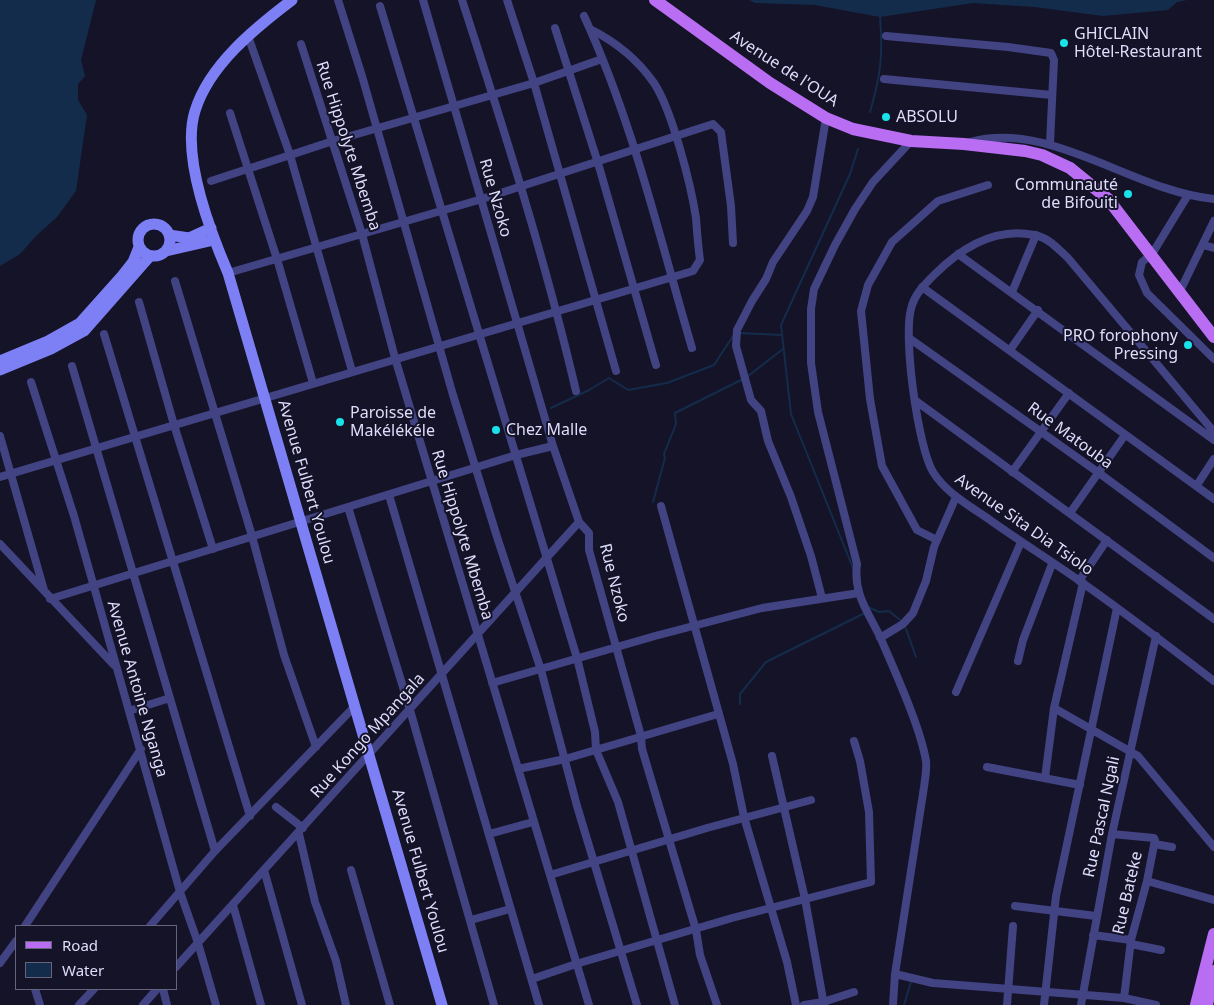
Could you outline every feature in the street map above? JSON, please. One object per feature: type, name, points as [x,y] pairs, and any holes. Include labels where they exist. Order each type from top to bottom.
[{"type":"main road","name":"Avenue Fulbert Youlou","points":[[292,0],[248,36],[213,77],[203,92],[194,112],[191,131],[192,152],[214,240],[228,273],[442,1005]]},
{"type":"main road","name":"Avenue de l'OUA","points":[[655,0],[770,83],[826,118],[866,133],[911,142],[964,144],[1034,153],[1070,168],[1108,199],[1212,331]]},
{"type":"main road","points":[[0,361],[48,341],[80,323],[133,262],[139,248],[139,232],[148,225],[153,224],[163,227],[169,235],[170,241],[166,251]]},
{"type":"main road","points":[[169,235],[190,238],[211,228]]},
{"type":"main road","points":[[139,248],[150,256],[159,256],[166,251],[214,240]]},
{"type":"main road","points":[[0,370],[51,350],[84,331],[150,256]]},
{"type":"main road","points":[[1196,1005],[1214,934]]},
{"type":"main road","points":[[1207,1005],[1214,971]]},
{"type":"street","points":[[338,0],[439,346],[515,594],[541,670],[577,806],[636,1005]]},
{"type":"street","name":"Rue Nzoko","points":[[423,0],[554,446],[579,522],[589,533],[589,550],[642,749],[696,930],[700,955],[717,1005]]},
{"type":"street","points":[[462,0],[521,186],[557,310],[576,391]]},
{"type":"street","points":[[507,0],[534,83],[616,371]]},
{"type":"street","points":[[380,6],[577,658],[595,732],[596,750],[618,802],[630,851],[675,1005]]},
{"type":"street","points":[[584,16],[602,59],[635,150],[692,348]]},
{"type":"street","points":[[555,28],[598,162],[656,364]]},
{"type":"street","points":[[0,477],[97,450],[136,436],[264,397],[693,271],[700,260],[691,192],[676,136],[654,83],[613,40],[590,29]]},
{"type":"street","points":[[248,36],[290,154],[352,371]]},
{"type":"street","points":[[886,36],[1049,52],[1054,60],[1050,143]]},
{"type":"street","name":"Rue Hippolyte Mbemba","points":[[301,44],[334,141],[362,234],[395,358],[589,1005]]},
{"type":"street","points":[[211,181],[290,154],[534,83],[602,59]]},
{"type":"street","points":[[884,79],[1052,95]]},
{"type":"street","points":[[230,114],[249,168],[313,383]]},
{"type":"street","points":[[822,598],[811,556],[791,497],[768,441],[761,411],[751,400],[736,346],[737,330],[740,323],[766,279],[773,262],[807,212],[813,197],[826,118]]},
{"type":"street","points":[[228,273],[482,199],[713,124],[721,132],[730,198],[733,243]]},
{"type":"street","points":[[964,144],[1003,136],[1050,143],[1153,185],[1188,196],[1214,199]]},
{"type":"street","points":[[892,1005],[926,762],[915,724],[880,638],[865,612],[859,593],[856,576],[857,564],[818,412],[811,364],[811,309],[814,289],[855,209],[873,182],[911,142]]},
{"type":"street","points":[[937,540],[917,530],[882,466],[870,399],[861,311],[868,285],[892,242],[938,202],[988,185]]},
{"type":"street","points":[[1188,196],[1152,254],[1139,268],[1142,286],[1214,359]]},
{"type":"street","points":[[1180,291],[1214,221]]},
{"type":"street","name":"Avenue Sita Dia Tsiolo","points":[[1214,432],[1068,258],[1053,244],[1036,235],[1012,234],[987,238],[975,243],[958,254],[922,287],[910,310],[909,338],[916,401],[927,458],[938,479],[956,497],[1118,608],[1214,681]]},
{"type":"street","points":[[1012,292],[1036,235]]},
{"type":"street","points":[[1203,245],[1214,248]]},
{"type":"street","points":[[958,254],[1038,310],[1214,440]]},
{"type":"street","points":[[175,282],[252,536],[284,655],[316,747]]},
{"type":"street","points":[[922,287],[1214,499]]},
{"type":"street","points":[[139,302],[174,425],[213,549]]},
{"type":"street","points":[[1010,350],[1038,310]]},
{"type":"street","points":[[104,334],[250,816]]},
{"type":"street","name":"Rue Matouba","points":[[909,338],[1099,473],[1214,558]]},
{"type":"street","points":[[72,366],[215,852]]},
{"type":"street","name":"Avenue Antoine Nganga","points":[[31,382],[58,461],[180,892],[198,943],[216,1005]]},
{"type":"street","points":[[1012,472],[1069,393]]},
{"type":"street","points":[[916,401],[1214,619]]},
{"type":"street","points":[[1070,513],[1125,435]]},
{"type":"street","points":[[0,436],[47,596]]},
{"type":"street","points":[[47,596],[213,549],[516,455],[554,446]]},
{"type":"street","points":[[1196,485],[1214,460]]},
{"type":"street","points":[[389,495],[539,1005]]},
{"type":"street","points":[[880,638],[903,624],[913,613],[926,582],[937,540],[956,497]]},
{"type":"street","points":[[662,506],[733,764],[744,817],[772,907],[796,1005]]},
{"type":"street","points":[[348,507],[410,710],[494,1005]]},
{"type":"street","name":"Rue Kongo Mpangala","points":[[178,965],[579,522]]},
{"type":"street","points":[[1046,778],[1054,708],[1081,582],[1107,540]]},
{"type":"street","points":[[956,692],[1021,542]]},
{"type":"street","points":[[0,544],[47,596],[116,666]]},
{"type":"street","points":[[1018,661],[1023,640],[1052,564]]},
{"type":"street","points":[[492,683],[694,625],[777,605],[859,593]]},
{"type":"street","points":[[1044,1005],[1054,910],[1118,608]]},
{"type":"street","name":"Rue Pascal Ngali","points":[[1081,1005],[1112,834],[1156,636]]},
{"type":"street","points":[[129,711],[170,698]]},
{"type":"street","points":[[151,925],[215,852],[355,706]]},
{"type":"street","points":[[1054,708],[1130,751],[1144,761],[1214,847]]},
{"type":"street","points":[[518,768],[565,759],[718,714]]},
{"type":"street","points":[[532,979],[656,940],[805,898],[871,882],[869,812],[860,761],[854,741]]},
{"type":"street","points":[[26,925],[140,749]]},
{"type":"street","points":[[772,756],[805,898],[824,1004]]},
{"type":"street","points":[[987,767],[1080,785]]},
{"type":"street","points":[[550,875],[594,860],[811,800]]},
{"type":"street","points":[[276,808],[301,831],[315,902],[336,961],[346,1005]]},
{"type":"street","points":[[489,834],[533,822]]},
{"type":"street","name":"Rue Bateke","points":[[1112,834],[1154,838],[1147,881],[1131,942],[1124,998]]},
{"type":"street","points":[[1154,844],[1172,847]]},
{"type":"street","points":[[264,870],[302,1005]]},
{"type":"street","points":[[351,870],[390,1005]]},
{"type":"street","points":[[1147,881],[1214,900]]},
{"type":"street","points":[[233,906],[261,1005]]},
{"type":"street","points":[[1015,906],[1096,916]]},
{"type":"street","points":[[471,920],[510,909]]},
{"type":"street","points":[[1007,1005],[1013,926]]},
{"type":"street","points":[[1093,935],[1161,950]]},
{"type":"street","points":[[0,963],[15,942]]},
{"type":"street","points":[[895,974],[933,983],[1124,998],[1156,1005]]},
{"type":"street","points":[[35,990],[40,1005]]},
{"type":"street","points":[[79,1005],[93,990]]},
{"type":"street","points":[[143,1005],[156,990]]},
{"type":"street","points":[[163,990],[167,1005]]},
{"type":"street","points":[[804,1005],[824,1004],[854,992]]},
{"type":"water","points":[[0,0],[96,0],[81,60],[85,76],[78,84],[78,100],[87,115],[76,191],[57,217],[20,254],[0,266]]},
{"type":"water","points":[[749,0],[1187,0],[1177,2],[1168,10],[1103,16],[1034,7],[973,3],[880,17],[815,5],[755,3]]},
{"type":"waterway","points":[[870,112],[877,87],[880,65],[880,16]]},
{"type":"waterway","points":[[853,568],[791,414],[781,325],[850,174],[858,149]]},
{"type":"waterway","points":[[739,333],[782,335]]},
{"type":"waterway","points":[[551,408],[609,378],[628,390],[667,383],[714,365],[733,336]]},
{"type":"waterway","points":[[748,376],[783,349]]},
{"type":"waterway","points":[[653,502],[665,458],[664,454],[676,424],[675,413],[741,380]]},
{"type":"waterway","points":[[868,607],[879,612],[889,611],[900,620]]},
{"type":"waterway","points":[[740,699],[740,704],[740,694],[766,662],[863,614]]},
{"type":"waterway","points":[[906,629],[916,657]]},
{"type":"waterway","points":[[904,1005],[911,982]]},
{"type":"place","name":"GHICLAIN Hôtel-Restaurant","points":[[1064,43]]},
{"type":"place","name":"ABSOLU","points":[[886,117]]},
{"type":"place","name":"Communauté de Bifouiti","points":[[1128,194]]},
{"type":"place","name":"PRO forophony Pressing","points":[[1188,345]]},
{"type":"place","name":"Paroisse de Makélékéle","points":[[340,422]]},
{"type":"place","name":"Chez Malle","points":[[496,430]]}]
